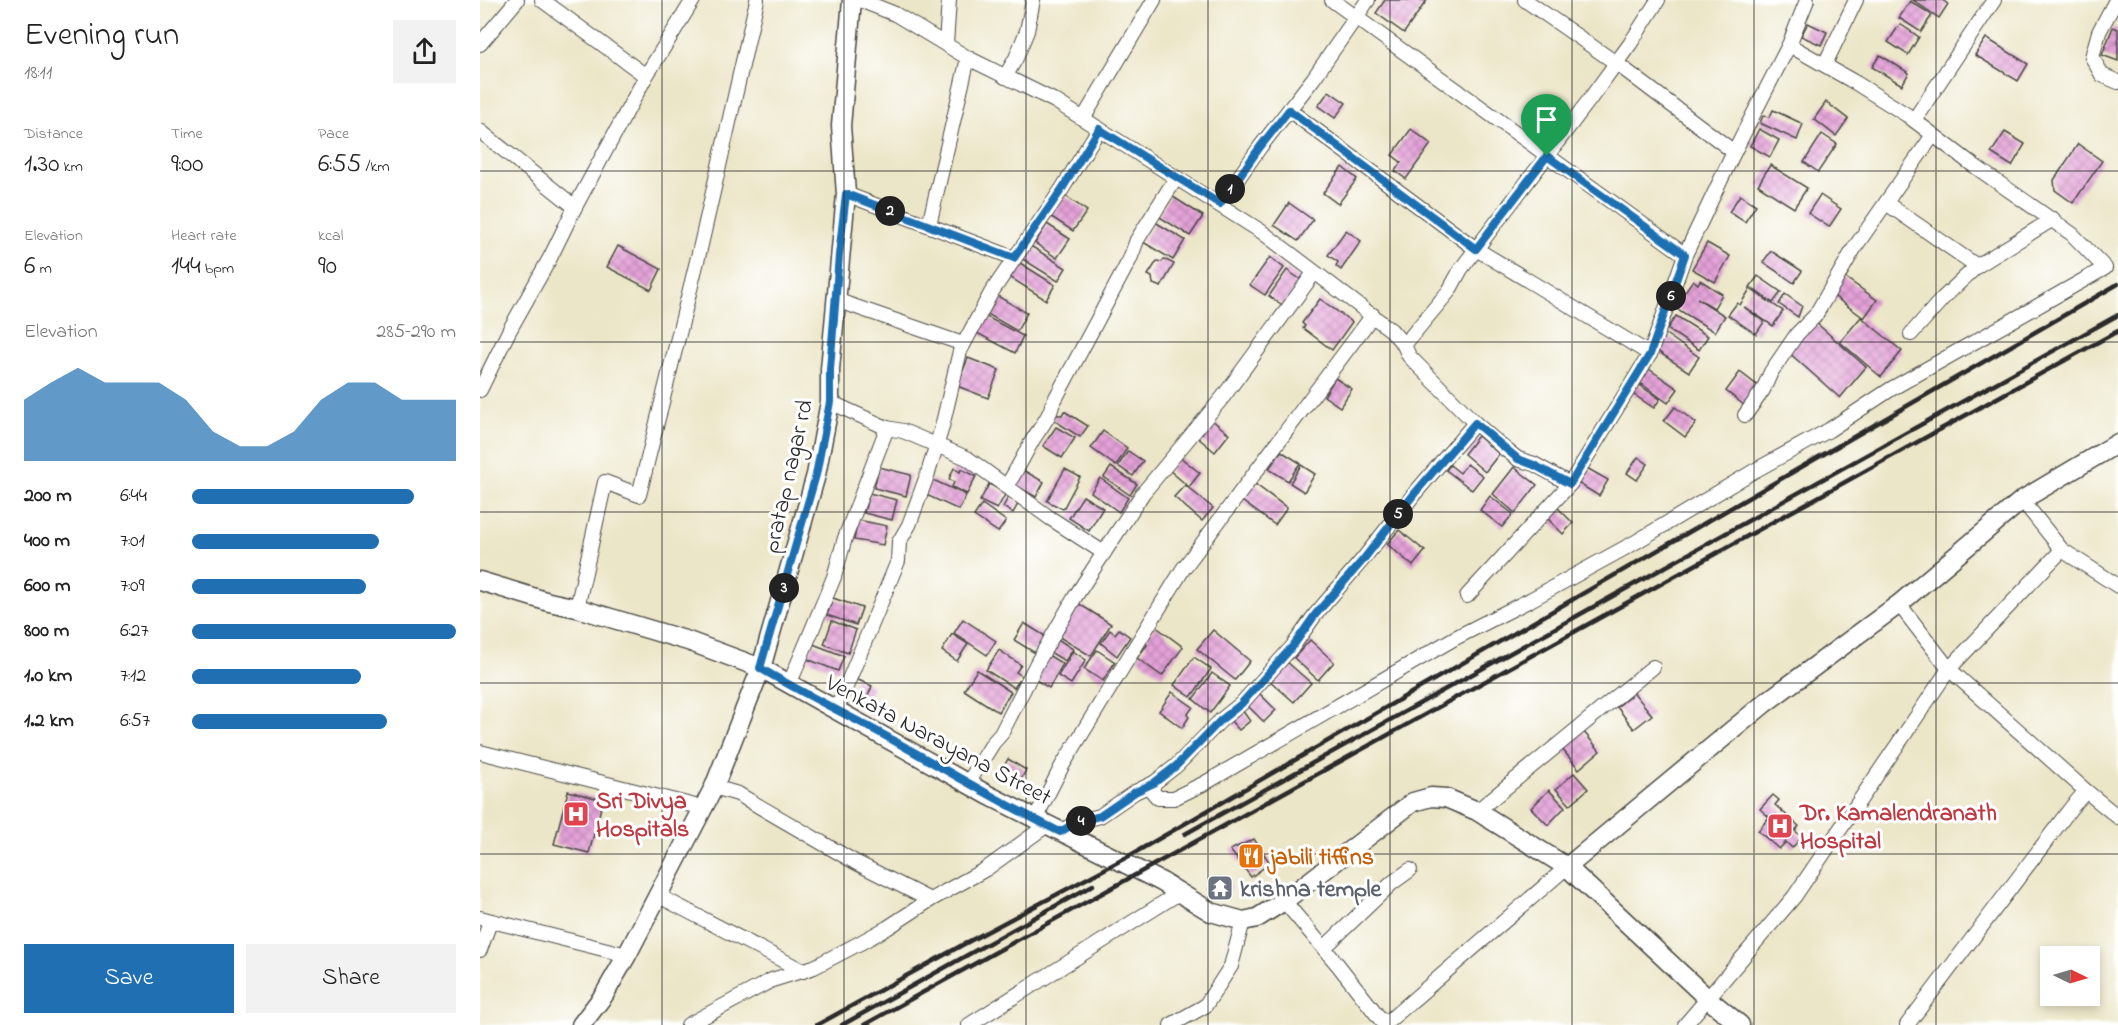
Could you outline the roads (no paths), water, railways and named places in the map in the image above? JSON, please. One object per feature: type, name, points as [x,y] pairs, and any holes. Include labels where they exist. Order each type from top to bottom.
[{"type":"street","points":[[480,44],[517,0]]},
{"type":"street","points":[[542,0],[646,76]]},
{"type":"street","points":[[480,390],[646,76],[693,0]]},
{"type":"street","points":[[578,608],[605,482],[639,495],[700,249],[757,0]]},
{"type":"street","name":"pratap nagar rd","points":[[581,1025],[604,995],[627,955],[714,787],[760,668],[816,475],[830,402],[830,369],[846,194],[841,126],[852,0]]},
{"type":"street","points":[[860,0],[895,14],[968,58],[1055,101],[1262,232],[1373,315],[1404,345],[1409,356],[1475,423],[1518,459],[1570,484]]},
{"type":"street","points":[[946,44],[949,0]]},
{"type":"street","points":[[1005,77],[1027,31],[1033,0]]},
{"type":"street","points":[[1083,118],[1154,0]]},
{"type":"street","points":[[1332,0],[1685,255]]},
{"type":"street","points":[[1220,204],[1260,147],[1313,79],[1368,0]]},
{"type":"street","points":[[1525,0],[1617,63],[1734,152]]},
{"type":"street","points":[[1404,345],[1449,291],[1476,249],[1617,63],[1658,0]]},
{"type":"street","points":[[1467,596],[1570,484],[1650,354],[1685,255],[1734,152],[1789,45],[1807,0]]},
{"type":"street","points":[[1825,64],[1856,0]]},
{"type":"street","points":[[1914,120],[1994,0]]},
{"type":"street","points":[[2116,0],[2099,32],[2092,57],[2102,75],[2118,82]]},
{"type":"street","points":[[1789,45],[1825,64],[1914,120],[2053,219],[2072,234],[2105,268]]},
{"type":"street","points":[[929,225],[968,58]]},
{"type":"street","points":[[1289,110],[1476,249],[1650,354]]},
{"type":"street","points":[[836,711],[898,561],[899,542],[909,525],[942,427],[957,357],[977,316],[1099,129]]},
{"type":"street","points":[[480,131],[575,207]]},
{"type":"street","points":[[1745,415],[1763,390],[1770,372],[1797,334],[1815,316],[1848,258],[1933,135]]},
{"type":"street","points":[[1006,487],[1042,423],[1052,411],[1052,405],[1130,259],[1137,240],[1176,178]]},
{"type":"street","points":[[846,194],[1014,258]]},
{"type":"street","points":[[1886,203],[1977,267]]},
{"type":"street","points":[[1911,334],[1943,298],[1977,267],[2053,219]]},
{"type":"street","points":[[1154,783],[1152,791],[1158,798],[1167,799],[1205,783],[1455,638],[1634,543],[1754,471],[1829,430],[1891,389],[2118,261]]},
{"type":"street","points":[[968,783],[1001,734],[1049,641],[1075,597],[1153,479],[1223,397],[1314,273]]},
{"type":"street","points":[[836,300],[963,344]]},
{"type":"street","points":[[1047,826],[1062,766],[1183,569],[1234,498],[1281,441],[1373,315]]},
{"type":"street","points":[[830,402],[887,428],[903,431],[967,458],[1104,553]]},
{"type":"street","points":[[688,1025],[772,980],[804,971],[887,928],[930,900],[986,869],[1047,826],[1100,816],[1135,792],[1154,783],[1176,766],[1221,720],[1241,704],[1293,646],[1315,615],[1475,423]]},
{"type":"street","points":[[789,685],[834,577],[845,538],[887,428]]},
{"type":"street","points":[[1284,901],[1384,1025],[1567,867],[1765,703],[1899,604],[2022,500],[2118,443]]},
{"type":"street","points":[[2022,500],[2062,550],[2118,586]]},
{"type":"street","points":[[1685,1025],[1794,897],[1949,669],[2062,550]]},
{"type":"street","name":"Venkata Narayana Street","points":[[480,581],[549,603],[578,608],[688,641],[760,668],[1047,826],[1162,882],[1211,912],[1243,921]]},
{"type":"street","points":[[1899,604],[1949,669],[2118,817]]},
{"type":"street","points":[[1477,811],[1653,668]]},
{"type":"street","points":[[480,752],[703,808]]},
{"type":"street","points":[[714,787],[738,794],[855,862],[930,900]]},
{"type":"street","points":[[1907,1025],[2086,791]]},
{"type":"street","points":[[1171,1025],[1205,1006],[1231,966],[1243,921],[1257,918],[1284,901],[1413,802],[1431,797],[1446,798],[1477,811],[1567,867],[1707,998],[1740,1025]]},
{"type":"street","points":[[1324,948],[1392,883],[1410,870]]},
{"type":"street","points":[[969,1025],[1179,893]]},
{"type":"street","points":[[659,896],[804,971]]},
{"type":"street","points":[[480,950],[485,920],[627,955]]},
{"type":"railway","points":[[817,1025],[1129,856],[2118,284]]},
{"type":"railway","points":[[1185,834],[2118,315]]},
{"type":"railway","points":[[864,1025],[2118,331]]},
{"type":"railway","points":[[842,1025],[1093,885]]},
{"type":"place","name":"Sri Divya Hospitals","points":[[576,814]]},
{"type":"place","name":"Dr. Kamalendranath Hospital","points":[[1780,826]]},
{"type":"place","name":"jabili tiffins","points":[[1251,856]]},
{"type":"place","name":"krishna temple","points":[[1220,888]]}]
